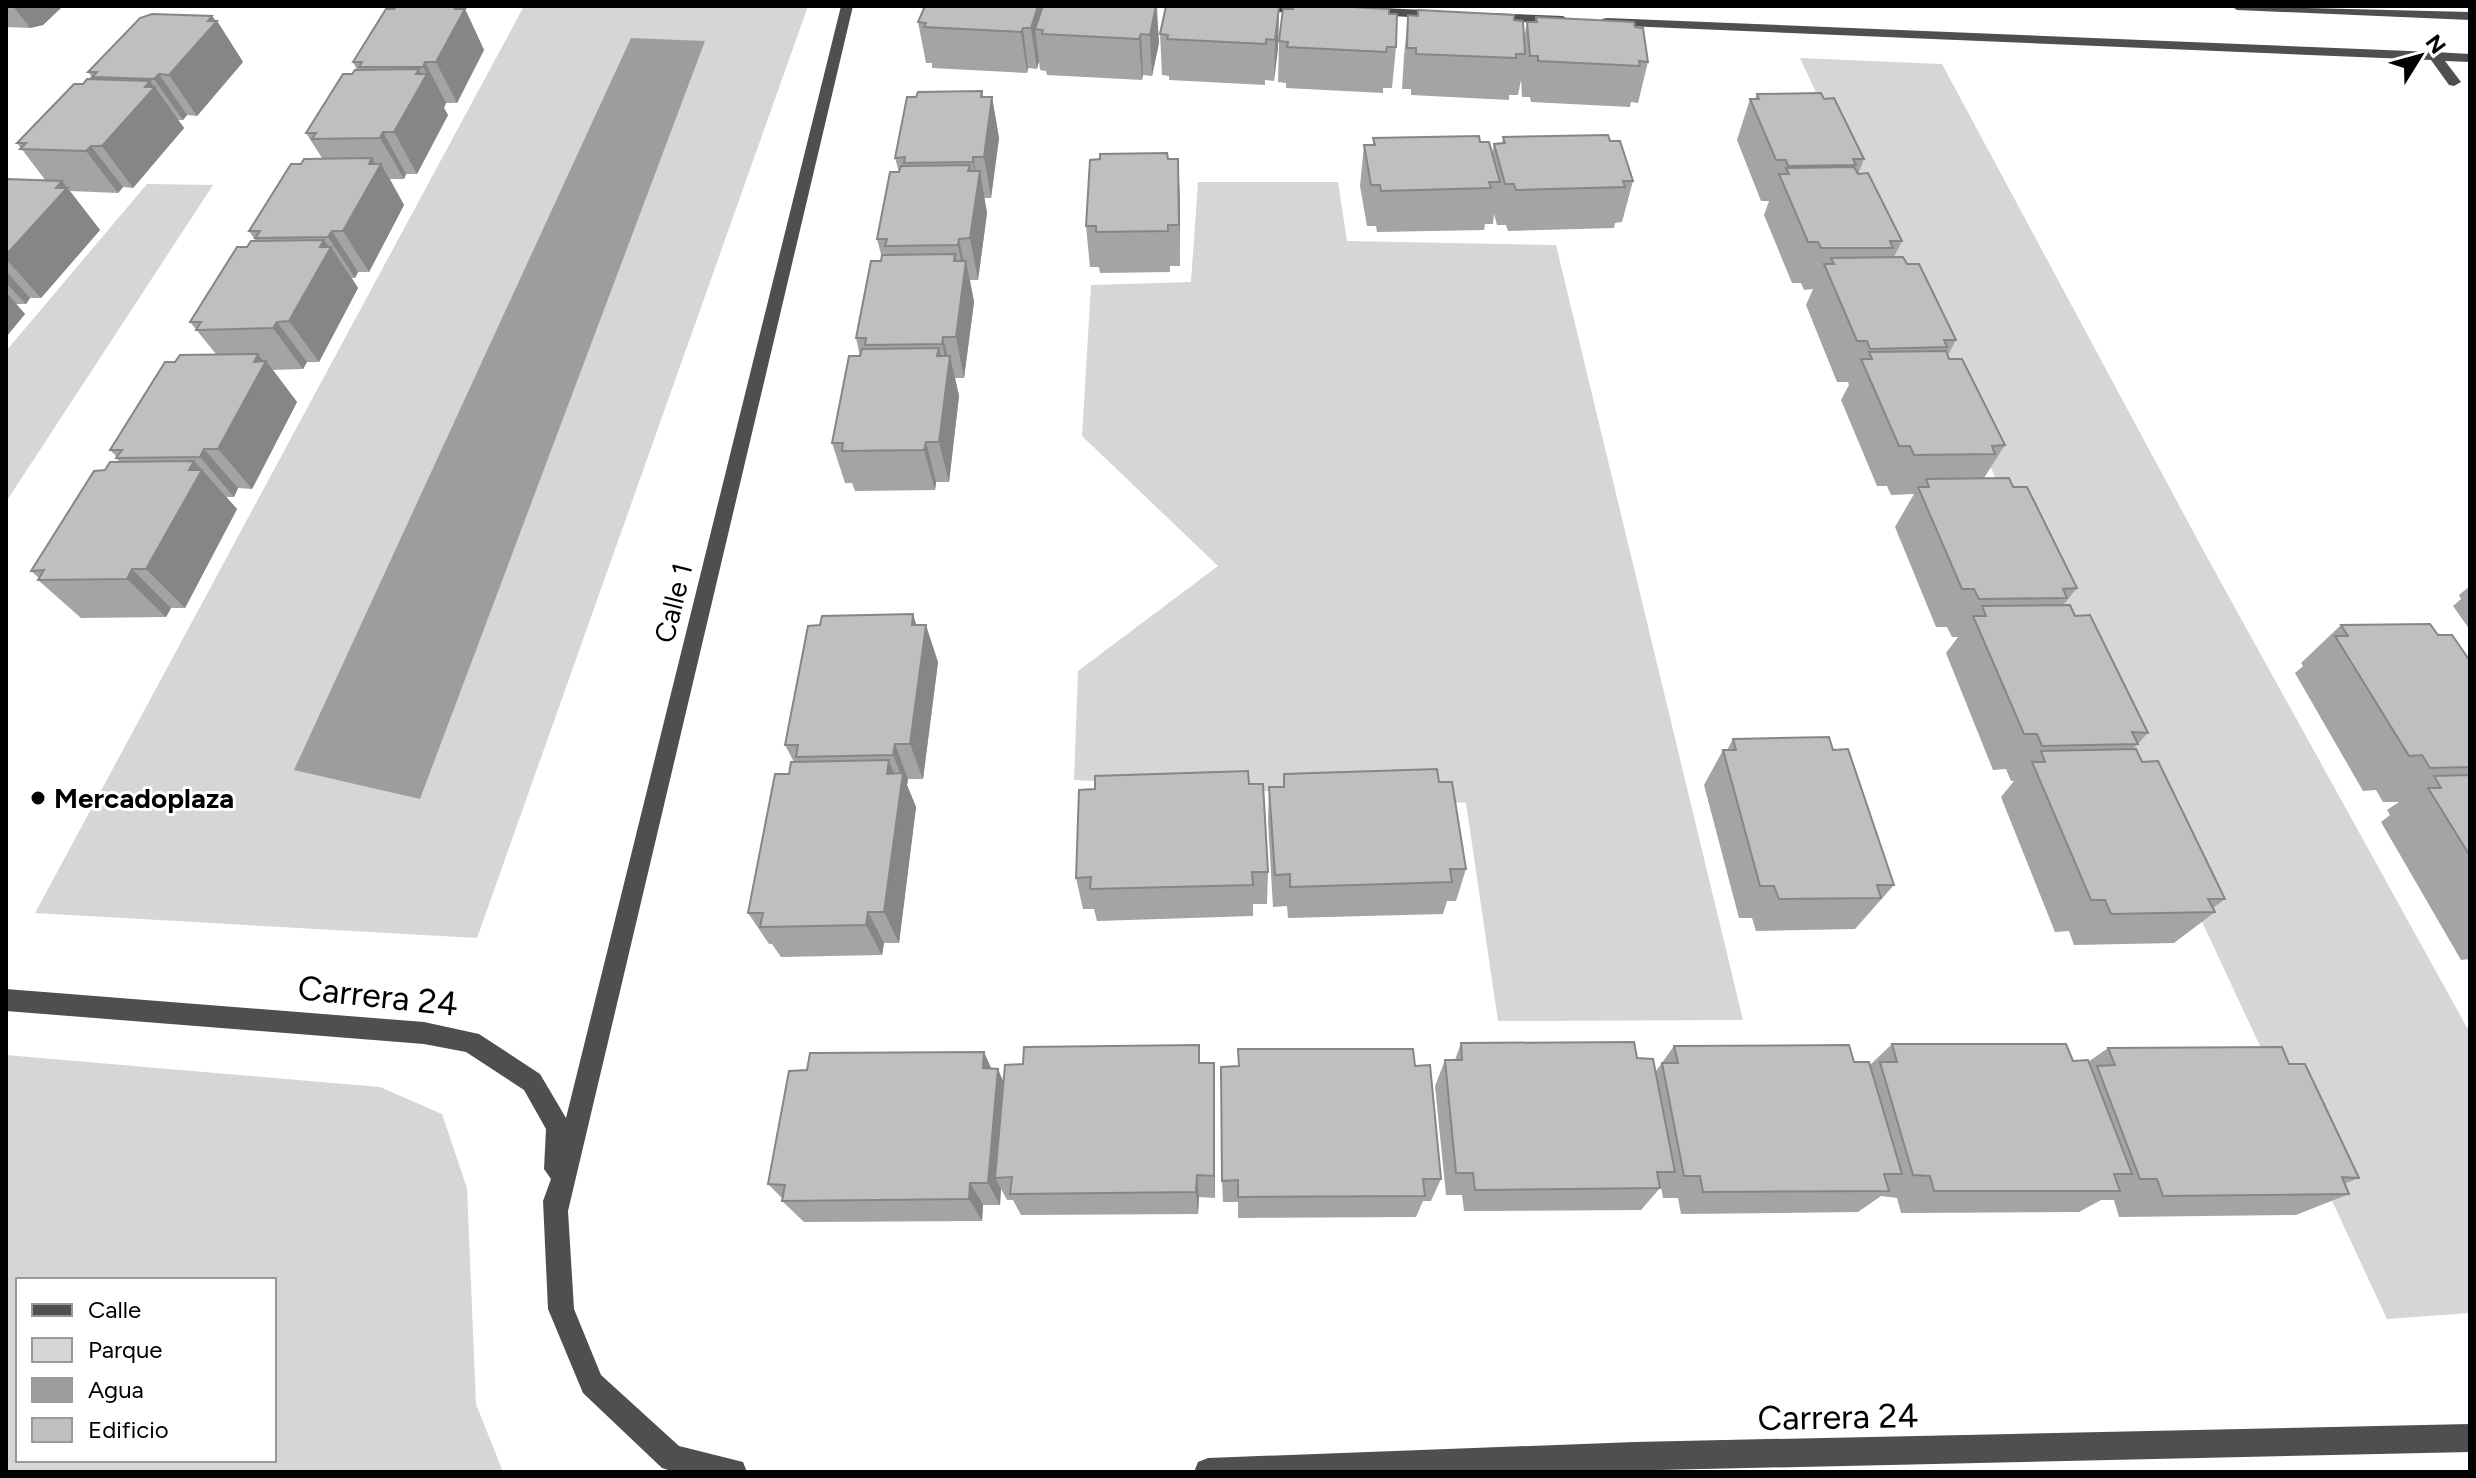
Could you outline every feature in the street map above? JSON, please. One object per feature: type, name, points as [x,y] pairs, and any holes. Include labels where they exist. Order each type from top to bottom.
[{"type":"street","name":"Calle 1","points":[[555,1213],[847,6]]},
{"type":"street","points":[[1235,6],[1331,10]]},
{"type":"street","points":[[2237,6],[2470,16]]},
{"type":"street","points":[[1346,11],[1457,15]]},
{"type":"street","points":[[1473,16],[2470,58]]},
{"type":"street","points":[[2434,56],[2454,82]]},
{"type":"street","name":"Carrera 24","points":[[6,1000],[424,1033],[471,1042],[532,1082],[558,1127],[555,1213],[561,1309],[592,1384],[672,1458],[733,1472]]},
{"type":"street","name":"Carrera 24","points":[[1208,1472],[1637,1464],[2470,1438]]},
{"type":"green space","points":[[524,6],[808,6],[477,938],[35,913]]},
{"type":"green space","points":[[1800,58],[1942,64],[2202,548],[2470,1033],[2470,1313],[2387,1319]]},
{"type":"green space","points":[[1198,182],[1338,182],[1347,241],[1556,245],[1743,1020],[1498,1021],[1466,803],[1074,780],[1078,671],[1218,566],[1082,436],[1091,285],[1191,282]]},
{"type":"green space","points":[[147,184],[213,185],[6,502],[6,351]]},
{"type":"green space","points":[[6,1055],[380,1087],[442,1114],[467,1188],[476,1404],[503,1472],[6,1472]]},
{"type":"water","points":[[631,38],[705,41],[420,799],[294,770]]},
{"type":"building","points":[[397,6],[457,6],[455,9],[465,9],[436,62],[425,62],[423,67],[359,67],[362,62],[353,62],[386,9]]},
{"type":"building","points":[[925,6],[1038,6],[1031,28],[1023,28],[1021,32],[924,27],[926,23],[918,22]]},
{"type":"building","points":[[1043,6],[1156,6],[1150,35],[1141,34],[1139,39],[1042,34],[1043,30],[1035,29]]},
{"type":"building","points":[[1166,6],[1279,7],[1275,40],[1266,39],[1266,44],[1167,39],[1168,35],[1160,34]]},
{"type":"building","points":[[1293,6],[1389,9],[1389,14],[1397,14],[1396,47],[1387,47],[1386,52],[1287,47],[1288,42],[1279,41],[1283,9],[1293,9]]},
{"type":"building","points":[[1418,10],[1514,15],[1514,20],[1523,21],[1525,54],[1516,54],[1516,58],[1416,54],[1416,48],[1407,48],[1408,15],[1418,16]]},
{"type":"building","points":[[152,14],[212,16],[208,21],[217,21],[169,75],[159,74],[154,79],[92,77],[97,72],[88,72],[140,18]]},
{"type":"building","points":[[1536,17],[1634,22],[1635,27],[1643,28],[1648,62],[1639,61],[1640,66],[1538,61],[1538,56],[1530,56],[1527,22],[1537,22]]},
{"type":"building","points":[[419,69],[416,74],[427,74],[394,132],[383,132],[380,138],[312,139],[316,133],[306,133],[343,74],[352,74],[355,70]]},
{"type":"building","points":[[87,79],[150,81],[145,87],[155,87],[102,146],[91,146],[86,151],[20,149],[26,143],[17,143],[74,84],[83,84]]},
{"type":"building","points":[[982,91],[981,97],[992,97],[984,157],[973,157],[973,162],[904,163],[905,157],[895,158],[907,97],[916,97],[918,92]]},
{"type":"building","points":[[1821,93],[1824,99],[1834,98],[1864,159],[1853,159],[1856,165],[1788,166],[1786,160],[1776,160],[1750,99],[1759,99],[1757,94]]},
{"type":"building","points":[[1608,135],[1610,141],[1620,141],[1633,181],[1623,181],[1625,187],[1516,190],[1514,184],[1505,184],[1494,144],[1505,143],[1503,137]]},
{"type":"building","points":[[1479,136],[1480,142],[1489,142],[1500,182],[1489,182],[1491,188],[1381,191],[1380,185],[1371,185],[1364,145],[1375,145],[1373,138]]},
{"type":"building","points":[[1167,153],[1168,159],[1178,159],[1179,225],[1168,225],[1168,231],[1096,232],[1096,226],[1086,226],[1090,160],[1100,159],[1100,154]]},
{"type":"building","points":[[372,158],[369,164],[381,164],[343,231],[332,231],[328,237],[255,238],[260,231],[249,231],[291,164],[301,164],[304,159]]},
{"type":"building","points":[[970,165],[968,171],[980,171],[970,238],[959,239],[958,245],[885,246],[887,239],[877,239],[890,172],[899,172],[901,166]]},
{"type":"building","points":[[1854,167],[1858,174],[1868,173],[1902,241],[1890,241],[1893,248],[1821,248],[1818,242],[1808,242],[1779,174],[1789,174],[1786,168]]},
{"type":"building","points":[[6,179],[62,181],[56,188],[67,188],[6,255]]},
{"type":"building","points":[[324,240],[320,247],[331,247],[289,321],[277,322],[273,328],[196,330],[201,322],[190,322],[237,247],[247,247],[251,241]]},
{"type":"building","points":[[955,254],[954,261],[966,261],[956,337],[943,337],[942,344],[865,345],[866,338],[856,338],[871,261],[881,261],[882,255]]},
{"type":"building","points":[[1903,257],[1907,264],[1919,264],[1956,340],[1944,340],[1947,347],[1870,349],[1867,341],[1857,341],[1824,264],[1834,264],[1831,258]]},
{"type":"building","points":[[939,348],[937,356],[950,356],[939,442],[926,442],[924,450],[842,451],[843,443],[832,443],[849,356],[860,356],[862,349]]},
{"type":"building","points":[[1946,351],[1949,359],[1962,359],[2005,445],[1992,446],[1995,454],[1914,455],[1910,446],[1899,446],[1861,359],[1872,359],[1869,352]]},
{"type":"building","points":[[258,354],[254,362],[266,361],[218,449],[204,449],[200,457],[116,458],[122,450],[110,450],[165,362],[175,362],[180,355]]},
{"type":"building","points":[[194,461],[189,470],[202,470],[146,569],[132,569],[127,579],[38,580],[44,570],[31,571],[94,471],[105,470],[110,462]]},
{"type":"building","points":[[2009,478],[2013,487],[2027,487],[2077,588],[2063,589],[2067,598],[1979,599],[1974,589],[1962,589],[1918,487],[1929,487],[1926,479]]},
{"type":"building","points":[[2070,605],[2075,616],[2090,615],[2148,733],[2132,732],[2138,744],[2042,746],[2037,734],[2024,734],[1973,616],[1986,616],[1982,606]]},
{"type":"building","points":[[913,614],[912,625],[926,625],[910,744],[895,744],[893,755],[796,757],[798,745],[785,745],[808,626],[820,625],[822,616]]},
{"type":"building","points":[[2430,624],[2438,635],[2452,635],[2470,661],[2470,767],[2430,768],[2422,755],[2409,756],[2335,636],[2348,636],[2341,625]]},
{"type":"building","points":[[1829,737],[1833,750],[1848,749],[1894,885],[1877,885],[1881,898],[1779,899],[1774,886],[1760,886],[1723,750],[1736,750],[1733,739]]},
{"type":"building","points":[[2136,749],[2142,762],[2158,761],[2225,899],[2208,899],[2215,912],[2111,914],[2105,900],[2091,900],[2032,762],[2045,762],[2041,751]]},
{"type":"building","points":[[889,760],[887,774],[903,773],[884,912],[868,912],[866,925],[760,927],[763,913],[748,913],[775,774],[789,774],[791,762]]},
{"type":"building","points":[[1437,769],[1439,782],[1452,782],[1466,869],[1450,869],[1452,882],[1290,887],[1290,874],[1275,875],[1269,787],[1284,787],[1284,774]]},
{"type":"building","points":[[1248,771],[1249,784],[1263,784],[1268,872],[1252,872],[1253,885],[1090,889],[1091,877],[1076,878],[1079,790],[1095,789],[1095,776]]},
{"type":"building","points":[[2470,775],[2470,856],[2428,788],[2441,788],[2434,776]]},
{"type":"building","points":[[1634,1042],[1637,1058],[1653,1059],[1675,1172],[1657,1172],[1660,1188],[1475,1190],[1473,1173],[1456,1173],[1445,1060],[1462,1060],[1461,1043]]},
{"type":"building","points":[[1892,1044],[2066,1044],[2073,1061],[2088,1060],[2132,1174],[2114,1174],[2120,1191],[1934,1191],[1930,1176],[1913,1175],[1880,1062],[1897,1062]]},
{"type":"building","points":[[1199,1045],[1199,1063],[1214,1063],[1214,1176],[1197,1175],[1196,1192],[1010,1194],[1012,1177],[995,1178],[1005,1065],[1023,1064],[1024,1047]]},
{"type":"building","points":[[1849,1045],[1854,1062],[1869,1062],[1902,1174],[1884,1174],[1889,1191],[1703,1192],[1700,1176],[1684,1176],[1662,1063],[1678,1063],[1674,1046]]},
{"type":"building","points":[[2282,1047],[2289,1064],[2305,1064],[2359,1178],[2342,1177],[2349,1194],[2163,1196],[2157,1179],[2140,1179],[2097,1066],[2115,1065],[2108,1048]]},
{"type":"building","points":[[1238,1049],[1413,1049],[1415,1066],[1430,1065],[1441,1179],[1423,1179],[1425,1196],[1238,1197],[1238,1180],[1222,1181],[1221,1067],[1239,1066]]},
{"type":"building","points":[[984,1052],[983,1068],[998,1069],[988,1183],[970,1183],[969,1199],[782,1201],[785,1185],[768,1184],[789,1071],[807,1070],[810,1053]]},
{"type":"place","name":"Mercadoplaza","points":[[38,798]]}]
